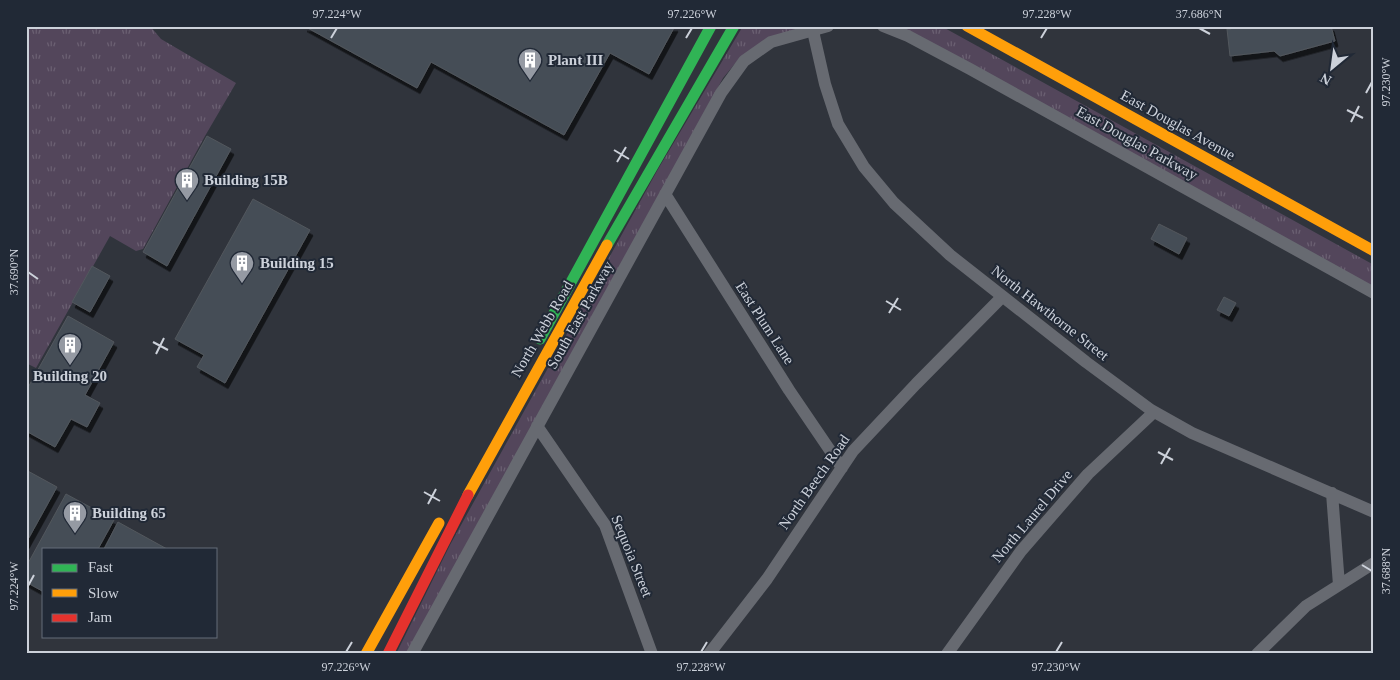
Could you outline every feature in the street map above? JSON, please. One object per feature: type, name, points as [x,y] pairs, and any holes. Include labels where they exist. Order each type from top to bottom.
[{"type":"main road","name":"North Webb Road","points":[[534,348],[711,26]]},
{"type":"main road","name":"North Webb Road","points":[[388,654],[448,533],[518,402],[734,26]]},
{"type":"main road","name":"East Douglas Avenue","points":[[967,26],[1374,251]]},
{"type":"main road","points":[[366,654],[445,513]]},
{"type":"street","points":[[813,31],[828,26]]},
{"type":"street","name":"East Douglas Parkway","points":[[883,26],[908,36],[970,69],[1374,293]]},
{"type":"street","name":"South East Parkway","points":[[412,654],[721,93],[744,61],[771,42],[813,31]]},
{"type":"street","name":"North Hawthorne Street","points":[[813,31],[825,84],[838,124],[864,167],[894,203],[950,255],[1086,362],[1154,412],[1192,433],[1374,512]]},
{"type":"street","name":"East Plum Lane","points":[[665,194],[789,390],[842,468]]},
{"type":"street","name":"North Beech Road","points":[[709,654],[767,579],[853,451],[898,402],[1002,297]]},
{"type":"street","name":"North Laurel Drive","points":[[947,654],[1021,551],[1088,474],[1154,412]]},
{"type":"street","name":"Sequoia Street","points":[[538,426],[605,525],[652,654]]},
{"type":"street","points":[[1332,493],[1339,585]]},
{"type":"street","points":[[1256,654],[1306,606],[1374,563]]},
{"type":"green space","points":[[26,26],[150,26],[161,39],[236,83],[143,249],[136,251],[110,236],[36,368],[26,363]]},
{"type":"green space","points":[[743,26],[808,26],[738,60],[723,78],[410,654],[396,654],[450,545],[657,171]]},
{"type":"green space","points":[[899,26],[941,26],[1374,265],[1374,288]]},
{"type":"building","name":"Plant III","points":[[304,26],[675,26],[649,74],[610,53],[564,135],[431,62],[417,88]]},
{"type":"building","points":[[1230,26],[1331,26],[1335,41],[1280,56],[1274,51],[1230,56],[1227,29],[1231,29]]},
{"type":"building","name":"Building 15B","points":[[207,136],[231,149],[167,266],[143,252]]},
{"type":"building","name":"Building 15","points":[[253,199],[310,230],[225,383],[197,367],[204,355],[175,339]]},
{"type":"building","points":[[1159,224],[1187,238],[1179,254],[1151,239]]},
{"type":"building","points":[[92,266],[110,276],[90,312],[72,302]]},
{"type":"building","points":[[1224,297],[1236,303],[1229,316],[1217,310]]},
{"type":"building","name":"Building 20","points":[[68,316],[114,342],[85,395],[100,403],[87,427],[71,419],[55,447],[26,431],[26,391]]},
{"type":"building","points":[[26,470],[57,487],[26,543]]},
{"type":"building","name":"Building 65","points":[[66,494],[114,520],[99,548],[42,548],[42,591],[26,582],[26,567]]},
{"type":"building","name":"Building 65","points":[[118,522],[165,548],[105,548]]},
{"type":"traffic: fast","points":[[540,339],[711,26]]},
{"type":"traffic: fast","points":[[607,245],[734,26]]},
{"type":"traffic: slow","points":[[967,26],[1374,251]]},
{"type":"traffic: slow","points":[[468,495],[607,245]]},
{"type":"traffic: slow","points":[[366,654],[439,523]]},
{"type":"traffic: jam","points":[[388,654],[468,495]]},
{"type":"place","name":"Plant III","points":[[530,81]]},
{"type":"place","name":"Building 15B","points":[[187,201]]},
{"type":"place","name":"Building 15","points":[[242,284]]},
{"type":"place","name":"Building 20","points":[[70,366]]},
{"type":"place","name":"Building 65","points":[[75,534]]}]
